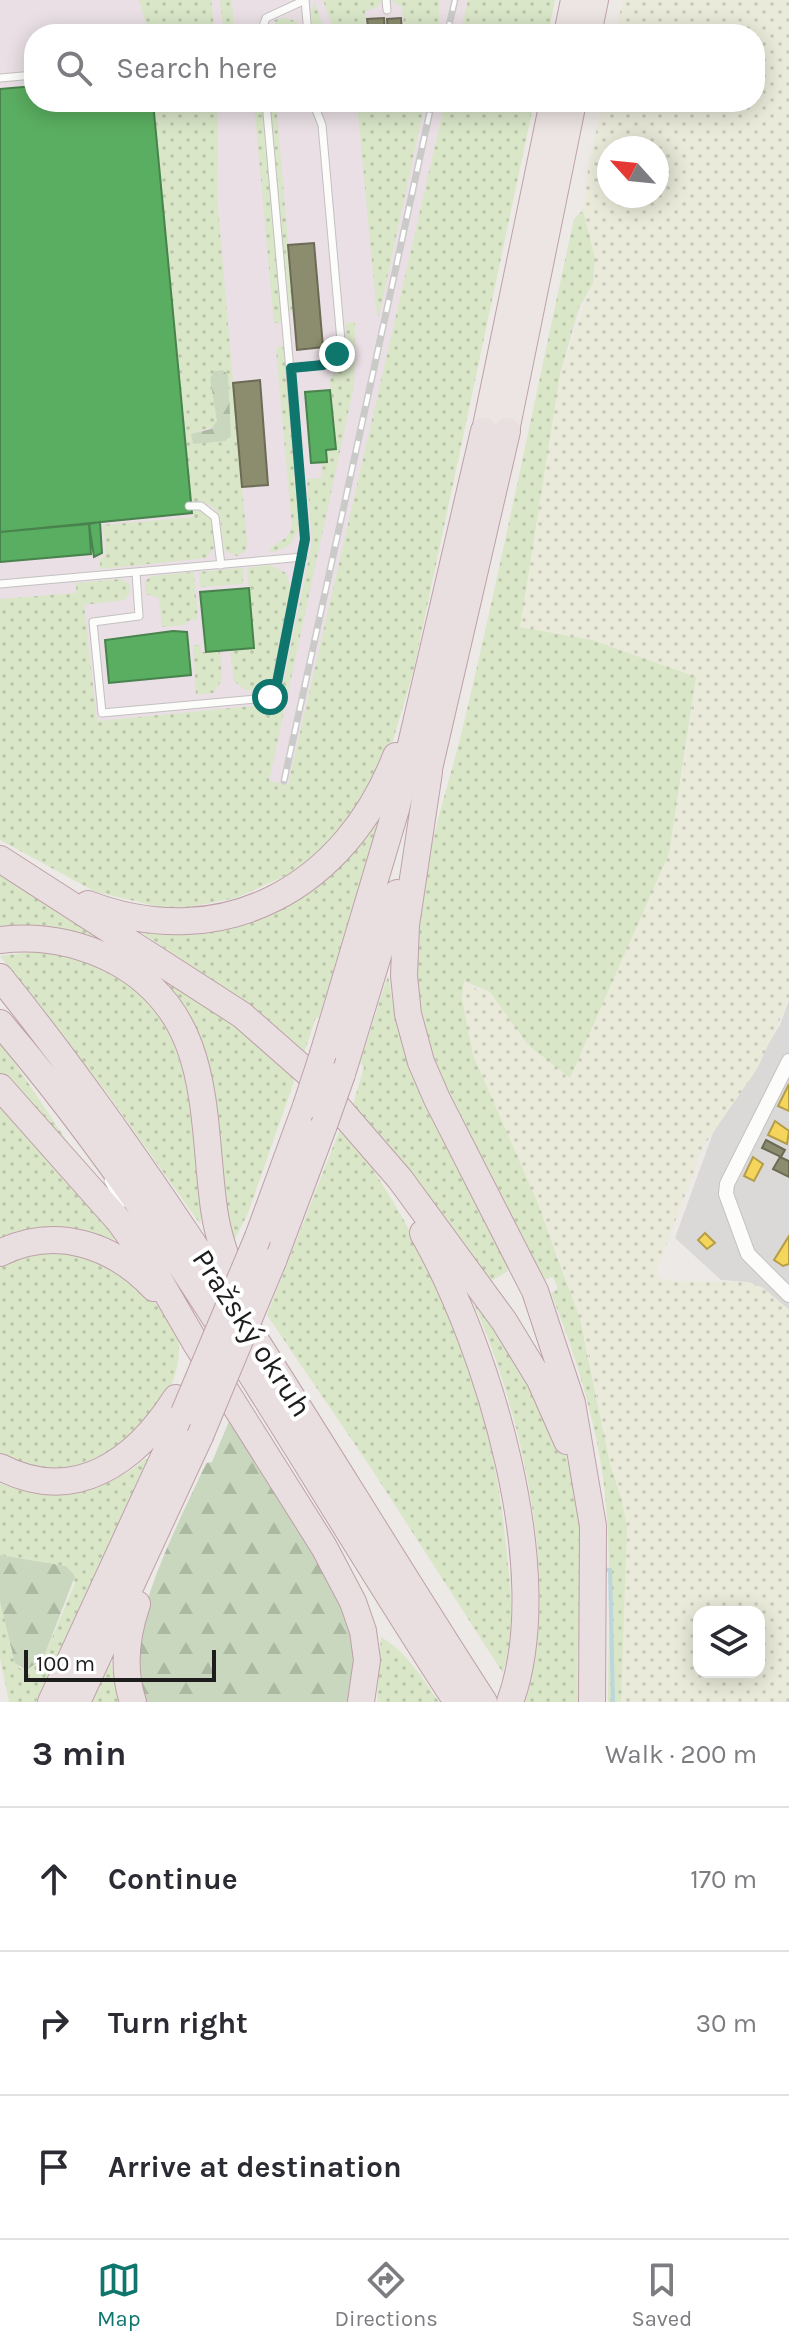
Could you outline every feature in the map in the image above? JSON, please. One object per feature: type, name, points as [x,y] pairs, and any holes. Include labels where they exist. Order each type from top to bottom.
[{"type":"highway","points":[[568,24],[573,0]]},
{"type":"highway","points":[[591,24],[596,0]]},
{"type":"highway","points":[[496,431],[550,112]]},
{"type":"highway","points":[[572,112],[461,585],[406,925],[404,976],[408,1014],[421,1062],[437,1099],[515,1247],[546,1320],[572,1403],[593,1526],[592,1702]]},
{"type":"highway","points":[[2,861],[72,898],[146,920],[209,919],[272,900],[317,873],[365,819],[392,766],[461,585]]},
{"type":"highway","points":[[51,1702],[180,1405],[227,1313],[258,1237],[325,1116],[323,1054],[377,877],[431,667]]},
{"type":"highway","points":[[77,1702],[200,1436],[273,1261],[342,1074],[384,940],[429,772]]},
{"type":"highway","points":[[2,861],[242,1015],[291,1056],[325,1116],[432,1250],[482,1363],[503,1438],[516,1512],[523,1588],[519,1660],[510,1702]]},
{"type":"highway","points":[[0,940],[41,939],[78,946],[120,964],[155,993],[180,1026],[192,1050],[204,1097],[213,1206],[222,1247],[263,1350]]},
{"type":"highway","name":"Pražský okruh","points":[[0,977],[128,1146],[263,1350],[484,1702]]},
{"type":"highway","name":"Pražský okruh","points":[[0,1023],[72,1112],[192,1283],[457,1702]]},
{"type":"highway","points":[[0,1087],[112,1213],[151,1266],[324,1547],[353,1602],[363,1631],[367,1660],[361,1702]]},
{"type":"highway","points":[[325,1116],[400,1179],[504,1321],[532,1365],[559,1419],[576,1468],[591,1561]]},
{"type":"highway","points":[[0,1253],[23,1244],[55,1239],[82,1243],[109,1253],[152,1286],[195,1342]]},
{"type":"highway","points":[[0,1467],[28,1478],[51,1481],[102,1471],[139,1447],[180,1405]]},
{"type":"highway","points":[[133,1702],[126,1663],[132,1621],[200,1436]]},
{"type":"highway","points":[[324,1547],[434,1667]]},
{"type":"street","points":[[789,1061],[727,1184],[726,1194],[748,1254],[789,1295]]},
{"type":"lane","points":[[264,24],[266,18],[305,0],[307,24]]},
{"type":"lane","points":[[386,0],[387,10]]},
{"type":"lane","points":[[0,78],[24,76]]},
{"type":"lane","points":[[136,573],[139,616],[93,622],[102,713],[270,697],[276,688],[305,539],[267,112]]},
{"type":"lane","points":[[291,368],[329,363],[341,341],[322,125],[317,112]]},
{"type":"lane","points":[[189,506],[201,506],[215,517],[221,565]]},
{"type":"lane","points":[[0,584],[303,557]]},
{"type":"lane","points":[[72,1112],[151,1266]]},
{"type":"shaded area","points":[[0,0],[468,0],[462,24],[24,24],[24,112],[443,112],[288,786],[0,795]]},
{"type":"shaded area","points":[[789,1000],[789,1310],[763,1288],[748,1282],[721,1280],[675,1238],[713,1133],[780,1025]]},
{"type":"green space","points":[[139,0],[211,0],[214,24],[146,24]]},
{"type":"green space","points":[[220,0],[232,0],[233,24],[223,24]]},
{"type":"green space","points":[[323,0],[382,0],[376,8],[365,11],[366,24],[331,24]]},
{"type":"green space","points":[[391,0],[439,0],[439,24],[404,24],[402,7]]},
{"type":"green space","points":[[468,0],[555,0],[550,24],[462,24]]},
{"type":"green space","points":[[623,0],[789,0],[789,1000],[757,1069],[703,1147],[657,1277],[671,1281],[748,1282],[763,1288],[789,1310],[789,1702],[621,1702],[627,1525],[610,1464],[586,1342],[561,1262],[473,1055],[462,999],[464,980],[476,989],[490,992],[528,1045],[570,1078],[669,853],[686,751],[696,677],[592,640],[519,627],[560,374],[596,272],[583,210],[589,162],[601,112],[765,112],[765,24],[617,24]]},
{"type":"green space","points":[[315,2],[322,24],[312,24],[311,11]]},
{"type":"green space","points":[[284,18],[298,24],[275,24],[274,20]]},
{"type":"green space","points":[[154,112],[218,112],[217,197],[247,543],[245,551],[237,556],[225,551],[216,510],[201,503],[189,502]],"holes":[[[228,375],[231,436],[192,444],[195,432],[215,426],[218,415],[215,411]]]},
{"type":"green space","points":[[255,112],[263,112],[282,319],[274,323]]},
{"type":"green space","points":[[271,112],[277,112],[294,314],[289,311]]},
{"type":"green space","points":[[358,112],[423,112],[379,316]]},
{"type":"green space","points":[[443,112],[532,112],[413,673],[388,757],[347,827],[296,871],[236,898],[173,910],[96,892],[0,840],[0,599],[76,593],[76,583],[121,579],[129,584],[130,593],[125,600],[84,605],[97,721],[263,705],[278,709],[312,543],[307,479],[322,478],[321,462],[326,450],[336,449],[330,380],[347,351],[346,323],[355,322],[354,386],[269,781],[288,785]]},
{"type":"green space","points":[[583,210],[595,259],[593,283],[579,308],[560,374],[520,627],[592,640],[696,677],[669,853],[570,1078],[528,1045],[490,992],[464,981],[462,999],[473,1055],[536,1199],[580,1319],[610,1464],[621,1498],[627,1525],[621,1702],[608,1702],[609,1557],[602,1470],[581,1380],[551,1293],[558,1289],[553,1277],[544,1280],[457,1112],[430,1043],[417,971],[417,935],[427,865],[478,664],[574,219]]},
{"type":"green space","points":[[281,345],[284,348],[300,527],[290,545],[271,553],[270,548],[287,537],[292,527],[276,349]]},
{"type":"green space","points":[[223,370],[228,375],[231,436],[225,441],[193,444],[191,434],[211,429],[217,421],[210,378],[215,371]]},
{"type":"green space","points":[[194,510],[206,514],[214,528],[215,546],[206,558],[100,569],[100,559],[106,555],[103,525],[194,517]]},
{"type":"green space","points":[[270,565],[286,573],[291,589],[272,682],[265,689],[245,690],[234,681],[230,650],[254,647],[247,568]]},
{"type":"green space","points":[[243,568],[243,584],[200,587],[199,572]]},
{"type":"green space","points":[[194,572],[198,619],[187,621],[186,625],[162,627],[159,598],[145,594],[145,581],[152,576]]},
{"type":"green space","points":[[193,645],[200,645],[201,652],[220,651],[222,680],[213,693],[196,695]]},
{"type":"green space","points":[[378,822],[319,1018],[316,1017],[303,1056],[244,1003],[138,930],[176,932],[211,929],[273,911],[329,875]]},
{"type":"green space","points":[[0,870],[177,976],[297,1073],[248,1213],[232,1245],[213,1133],[152,981],[0,932]]},
{"type":"green space","points":[[40,951],[80,961],[113,975],[139,994],[159,1018],[174,1045],[192,1112],[201,1197],[200,1224],[107,1093],[0,956]]},
{"type":"green space","points":[[388,975],[396,1021],[508,1260],[508,1271],[486,1284],[352,1108],[364,1067],[360,1063]]},
{"type":"green space","points":[[0,1041],[77,1156],[0,1080]]},
{"type":"green space","points":[[0,1100],[118,1236],[113,1240],[71,1228],[43,1227],[0,1238]]},
{"type":"green space","points":[[342,1124],[405,1222],[452,1319],[470,1369],[497,1477],[505,1536],[511,1621],[503,1673],[373,1471],[267,1315]]},
{"type":"green space","points":[[87,1250],[145,1293],[173,1327],[179,1356],[170,1388],[153,1417],[133,1441],[99,1460],[68,1470],[53,1471],[0,1458],[0,1259],[6,1255]]},
{"type":"green space","points":[[471,1297],[547,1411],[575,1488],[581,1541],[578,1702],[525,1702],[536,1656],[539,1605],[538,1552],[531,1497],[505,1390]]},
{"type":"green space","points":[[230,1419],[263,1475],[318,1556],[358,1638],[351,1702],[140,1702],[135,1675],[137,1644],[154,1580],[206,1463],[212,1462]]},
{"type":"green space","points":[[148,1459],[36,1702],[9,1702],[0,1658],[0,1601],[19,1668],[26,1670],[43,1659],[75,1583],[66,1566],[0,1555],[0,1483],[38,1493],[76,1492],[113,1480]]},
{"type":"green space","points":[[0,1555],[66,1566],[75,1576],[43,1659],[26,1670],[15,1663],[0,1601]]},
{"type":"green space","points":[[381,1637],[406,1658],[439,1702],[377,1702]]},
{"type":"green space","points":[[111,1662],[118,1702],[92,1702]]},
{"type":"building: Homes","points":[[789,1084],[789,1111],[778,1106]]},
{"type":"building: Homes","points":[[775,1121],[789,1131],[787,1144],[768,1135]]},
{"type":"building: Homes","points":[[753,1157],[763,1164],[754,1181],[744,1176]]},
{"type":"building: Homes","points":[[705,1233],[715,1243],[707,1249],[698,1240]]},
{"type":"building: Homes","points":[[789,1236],[789,1264],[783,1266],[774,1260]]},
{"type":"building: Public","points":[[24,87],[24,112],[154,112],[192,513],[0,532],[0,89]]},
{"type":"building: Public","points":[[330,390],[336,449],[326,450],[327,462],[311,463],[305,392]]},
{"type":"building: Public","points":[[100,522],[102,553],[94,557],[89,524]]},
{"type":"building: Public","points":[[89,524],[91,554],[0,562],[0,532]]},
{"type":"building: Public","points":[[249,588],[254,648],[206,652],[200,592]]},
{"type":"building: Public","points":[[187,632],[191,675],[109,683],[105,640]]},
{"type":"building: Industry","points":[[384,18],[384,24],[368,24],[367,19]]},
{"type":"building: Industry","points":[[401,18],[401,24],[387,24],[387,19]]},
{"type":"building: Industry","points":[[314,243],[323,347],[297,350],[288,245]]},
{"type":"building: Industry","points":[[260,380],[268,485],[242,487],[233,383]]},
{"type":"building: Industry","points":[[766,1140],[785,1150],[781,1157],[762,1148]]},
{"type":"building: Industry","points":[[780,1157],[789,1161],[789,1177],[773,1169]]},
{"type":"waterway","points":[[601,1569],[610,1570],[613,1702]]},
{"type":"railway","points":[[449,24],[455,0]]},
{"type":"railway","points":[[284,781],[430,112]]},
{"type":"route","points":[[270,697],[276,688],[305,539],[291,368],[323,365],[334,360],[337,354]]}]
